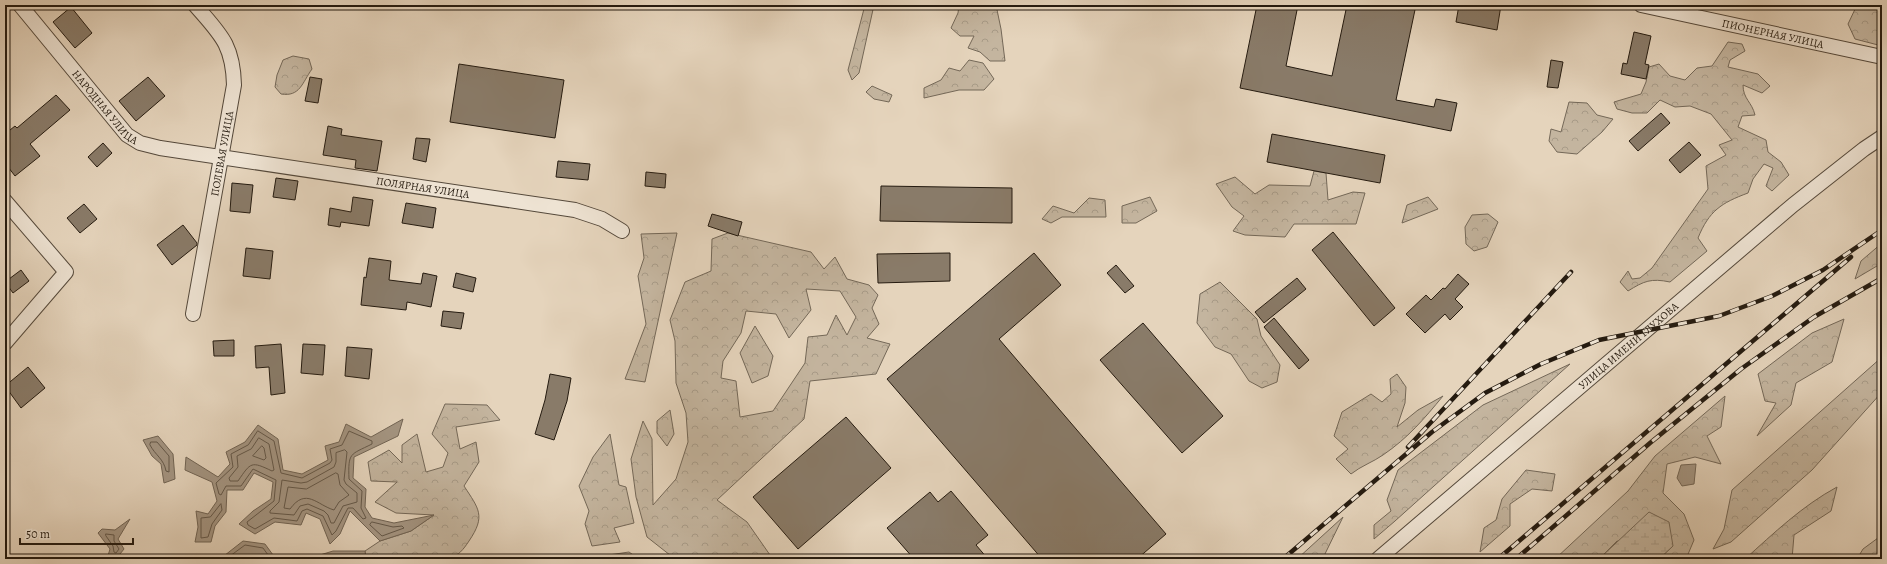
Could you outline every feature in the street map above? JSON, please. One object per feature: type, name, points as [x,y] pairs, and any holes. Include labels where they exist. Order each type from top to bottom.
[{"type":"street","name":"НАРОДНАЯ УЛИЦА","points":[[20,5],[127,135],[140,143],[160,148],[220,157]]},
{"type":"street","name":"ПОЛЕВАЯ УЛИЦА","points":[[193,314],[220,157],[233,93],[234,68],[228,46],[221,34],[195,5]]},
{"type":"street","name":"ПИОНЕРНАЯ УЛИЦА","points":[[1641,5],[1882,57]]},
{"type":"street","name":"УЛИЦА ИМЕНИ ГЛУХОВА","points":[[1378,559],[1793,205],[1864,149],[1882,137]]},
{"type":"street","name":"ПОЛЯРНАЯ УЛИЦА","points":[[220,157],[575,210],[602,219],[622,231]]},
{"type":"street","points":[[5,201],[66,272],[5,343]]},
{"type":"green space","points":[[865,5],[874,5],[859,73],[852,80],[848,70]]},
{"type":"green space","points":[[959,5],[996,5],[1005,61],[990,61],[980,52],[968,48],[974,36],[960,36],[951,28],[958,13]]},
{"type":"green space","points":[[1857,5],[1882,5],[1882,46],[1855,39],[1848,24]]},
{"type":"green space","points":[[1728,42],[1742,44],[1745,51],[1730,60],[1728,67],[1758,74],[1770,86],[1762,93],[1743,85],[1744,94],[1755,115],[1742,116],[1738,127],[1766,140],[1768,152],[1781,162],[1789,175],[1772,191],[1766,186],[1773,168],[1764,164],[1753,179],[1748,193],[1730,200],[1717,209],[1707,221],[1698,238],[1707,251],[1670,282],[1658,280],[1648,281],[1628,291],[1620,282],[1628,271],[1632,279],[1640,278],[1652,268],[1708,189],[1706,166],[1726,155],[1719,145],[1732,140],[1711,114],[1690,106],[1675,107],[1660,100],[1647,113],[1632,113],[1617,109],[1614,102],[1641,94],[1646,82],[1649,67],[1659,64],[1670,76],[1685,80],[1697,68],[1712,66]]},
{"type":"green space","points":[[293,56],[309,59],[312,69],[297,91],[281,94],[275,87],[277,75],[283,60]]},
{"type":"green space","points":[[969,60],[983,63],[994,79],[984,90],[959,90],[924,98],[924,88],[941,80],[949,68],[960,71]]},
{"type":"green space","points":[[872,86],[892,95],[889,102],[874,99],[866,92]]},
{"type":"green space","points":[[1569,102],[1587,103],[1597,115],[1613,119],[1602,132],[1577,154],[1557,152],[1549,141],[1551,129],[1561,132]]},
{"type":"green space","points":[[1314,171],[1326,173],[1328,200],[1353,192],[1365,193],[1356,224],[1294,224],[1285,237],[1245,235],[1233,231],[1244,216],[1232,207],[1216,184],[1235,177],[1255,194],[1269,185],[1310,186]]},
{"type":"green space","points":[[1150,197],[1157,211],[1136,223],[1122,223],[1122,206]]},
{"type":"green space","points":[[1428,197],[1438,209],[1402,223],[1407,205]]},
{"type":"green space","points":[[1089,198],[1105,200],[1106,217],[1062,217],[1051,223],[1042,219],[1053,206],[1074,213]]},
{"type":"green space","points":[[1488,214],[1498,222],[1487,247],[1474,251],[1466,244],[1465,227],[1472,215]]},
{"type":"green space","points":[[677,233],[645,382],[625,379],[646,324],[638,276],[644,258],[641,234]]},
{"type":"green space","points":[[728,233],[811,252],[824,269],[835,257],[847,279],[869,285],[878,295],[872,308],[879,324],[867,338],[890,344],[876,374],[810,381],[804,419],[717,500],[747,522],[770,555],[769,559],[675,559],[647,537],[636,497],[631,459],[643,421],[652,439],[653,505],[676,479],[688,442],[686,413],[676,383],[675,341],[670,320],[685,282],[711,271],[712,239]],"holes":[[[806,289],[840,291],[856,317],[847,335],[836,315],[827,335],[808,337],[805,363],[773,411],[740,417],[736,381],[721,378],[723,361],[741,333],[746,311],[776,314],[789,338],[811,310]]]},
{"type":"green space","points":[[1882,243],[1882,263],[1855,279],[1861,261]]},
{"type":"green space","points":[[1220,282],[1257,319],[1261,336],[1280,365],[1277,382],[1262,388],[1249,381],[1231,354],[1215,347],[1197,323],[1200,294]]},
{"type":"green space","points":[[1844,319],[1832,362],[1796,383],[1791,405],[1757,436],[1776,403],[1765,401],[1758,374],[1812,333]]},
{"type":"green space","points":[[755,326],[773,356],[768,376],[752,383],[740,353]]},
{"type":"green space","points":[[1882,357],[1882,392],[1812,470],[1731,542],[1713,549],[1724,529],[1732,490]]},
{"type":"green space","points":[[1570,364],[1374,539],[1374,525],[1391,511],[1387,500],[1398,470],[1483,405]]},
{"type":"green space","points":[[1397,374],[1406,387],[1405,403],[1397,427],[1418,410],[1443,396],[1400,442],[1383,455],[1351,474],[1336,459],[1348,449],[1334,436],[1342,412],[1371,394],[1382,402],[1391,394],[1390,379]]},
{"type":"green space","points":[[1725,396],[1721,427],[1707,436],[1721,464],[1695,457],[1667,464],[1663,493],[1684,514],[1694,540],[1686,559],[1659,559],[1673,546],[1617,541],[1599,559],[1555,559],[1628,491],[1655,456]]},
{"type":"green space","points":[[445,404],[487,405],[500,420],[456,427],[460,449],[476,442],[479,462],[464,486],[477,507],[479,519],[478,525],[463,550],[456,556],[449,559],[366,559],[365,551],[380,541],[411,531],[434,515],[396,513],[375,502],[397,482],[371,481],[368,462],[389,450],[402,463],[402,445],[417,434],[426,472],[443,467],[448,453],[432,434]]},
{"type":"green space","points":[[670,410],[674,434],[667,446],[657,433],[657,421]]},
{"type":"green space","points":[[610,434],[619,485],[626,487],[634,523],[614,528],[620,542],[592,546],[585,524],[589,511],[579,486],[593,457]]},
{"type":"green space","points":[[1526,470],[1555,474],[1552,491],[1532,489],[1510,504],[1510,526],[1480,552],[1484,528],[1496,520],[1502,499]]},
{"type":"green space","points":[[1837,487],[1831,511],[1794,535],[1792,559],[1745,559],[1800,511],[1824,494]]},
{"type":"green space","points":[[1649,512],[1669,522],[1673,546],[1659,559],[1599,559]]},
{"type":"green space","points":[[1343,517],[1323,558],[1325,559],[1297,559]]},
{"type":"green space","points":[[1882,535],[1882,559],[1857,559],[1863,549]]},
{"type":"green space","points":[[629,552],[639,559],[600,559],[602,556]]},
{"type":"water","points":[[403,419],[398,436],[354,457],[353,478],[366,489],[365,507],[372,518],[394,523],[434,515],[411,531],[380,541],[350,511],[340,534],[330,544],[320,519],[306,513],[301,525],[275,522],[255,534],[239,524],[253,511],[271,499],[273,482],[254,473],[243,490],[227,490],[226,512],[215,526],[211,542],[195,542],[198,527],[196,511],[208,514],[217,501],[212,482],[185,470],[186,457],[218,477],[230,464],[226,452],[245,442],[258,425],[278,439],[283,470],[302,474],[328,460],[325,446],[339,442],[346,424],[371,437]]},
{"type":"water","points":[[158,436],[173,454],[175,479],[164,483],[161,464],[152,456],[143,440]]},
{"type":"water","points":[[1696,464],[1694,484],[1682,486],[1677,478],[1681,465]]},
{"type":"water","points":[[130,519],[118,539],[124,549],[116,559],[107,559],[110,549],[98,533],[102,529],[115,530]]},
{"type":"water","points":[[243,541],[265,544],[276,559],[220,559]]},
{"type":"water","points":[[333,551],[365,551],[366,559],[307,559]]},
{"type":"building","points":[[1257,5],[1298,5],[1286,66],[1332,76],[1347,5],[1416,5],[1396,100],[1434,107],[1436,99],[1457,103],[1451,131],[1240,88]]},
{"type":"building","points":[[1459,5],[1501,5],[1497,30],[1456,22]]},
{"type":"building","points":[[71,7],[92,33],[75,48],[53,22]]},
{"type":"building","points":[[1634,32],[1651,36],[1645,64],[1649,65],[1646,79],[1621,74],[1623,63],[1627,64]]},
{"type":"building","points":[[1551,60],[1563,62],[1558,88],[1547,87]]},
{"type":"building","points":[[459,64],[564,80],[555,138],[450,122]]},
{"type":"building","points":[[148,77],[165,96],[136,121],[119,101]]},
{"type":"building","points":[[310,77],[322,79],[318,103],[305,101]]},
{"type":"building","points":[[56,95],[70,110],[30,144],[40,156],[15,176],[5,163],[5,134],[15,126],[17,128]]},
{"type":"building","points":[[1661,113],[1670,123],[1638,151],[1629,141]]},
{"type":"building","points":[[328,126],[342,129],[341,135],[382,141],[377,171],[355,168],[356,160],[323,155]]},
{"type":"building","points":[[1272,134],[1385,155],[1380,183],[1267,162]]},
{"type":"building","points":[[416,138],[430,139],[426,162],[413,159]]},
{"type":"building","points":[[1689,142],[1701,155],[1680,173],[1669,160]]},
{"type":"building","points":[[103,143],[112,153],[97,167],[88,157]]},
{"type":"building","points":[[558,161],[590,164],[588,180],[556,177]]},
{"type":"building","points":[[646,172],[666,174],[665,188],[645,186]]},
{"type":"building","points":[[276,178],[298,181],[295,200],[273,197]]},
{"type":"building","points":[[232,183],[253,185],[250,213],[230,211]]},
{"type":"building","points":[[881,186],[1012,188],[1012,223],[880,221]]},
{"type":"building","points":[[353,197],[373,200],[369,226],[341,222],[340,227],[328,225],[330,208],[351,212]]},
{"type":"building","points":[[406,203],[436,208],[433,228],[402,223]]},
{"type":"building","points":[[84,204],[97,219],[80,233],[67,218]]},
{"type":"building","points":[[712,214],[742,222],[738,236],[708,226]]},
{"type":"building","points":[[183,225],[197,245],[172,265],[157,245]]},
{"type":"building","points":[[1333,232],[1395,308],[1374,326],[1312,250]]},
{"type":"building","points":[[246,248],[273,251],[270,279],[243,276]]},
{"type":"building","points":[[950,253],[950,281],[878,283],[877,254]]},
{"type":"building","points":[[1034,253],[1061,285],[999,339],[1166,534],[1137,559],[1042,559],[887,379]]},
{"type":"building","points":[[369,258],[391,261],[389,280],[421,284],[423,273],[437,276],[431,307],[407,302],[406,310],[361,305],[364,277],[366,278]]},
{"type":"building","points":[[1116,265],[1134,286],[1125,293],[1107,273]]},
{"type":"building","points":[[21,270],[29,281],[13,293],[5,282]]},
{"type":"building","points":[[456,273],[476,278],[473,292],[453,287]]},
{"type":"building","points":[[1458,274],[1469,284],[1455,299],[1463,307],[1450,320],[1445,314],[1425,333],[1406,314],[1426,295],[1431,300],[1443,288],[1445,289]]},
{"type":"building","points":[[1297,278],[1306,289],[1264,323],[1255,312]]},
{"type":"building","points":[[443,311],[464,313],[461,329],[441,326]]},
{"type":"building","points":[[1274,318],[1309,360],[1299,369],[1264,327]]},
{"type":"building","points":[[1143,323],[1223,416],[1182,453],[1100,360]]},
{"type":"building","points":[[234,340],[234,356],[214,356],[213,341]]},
{"type":"building","points":[[281,344],[285,393],[271,395],[269,367],[256,368],[255,346]]},
{"type":"building","points":[[303,344],[325,345],[323,375],[301,373]]},
{"type":"building","points":[[347,347],[372,349],[369,379],[345,376]]},
{"type":"building","points":[[28,367],[45,388],[21,408],[5,386]]},
{"type":"building","points":[[550,374],[571,378],[567,401],[554,440],[535,434],[545,400]]},
{"type":"building","points":[[846,417],[891,468],[798,549],[753,497]]},
{"type":"building","points":[[951,491],[988,535],[976,545],[988,559],[914,559],[887,528],[930,492],[938,502]]},
{"type":"railway","points":[[1283,559],[1432,432],[1485,393],[1541,364],[1599,340],[1719,316],[1772,296],[1823,270],[1882,230]]},
{"type":"railway","points":[[1498,559],[1851,257]]},
{"type":"railway","points":[[1408,447],[1571,272]]},
{"type":"railway","points":[[1516,559],[1650,443],[1741,369],[1814,317],[1882,278]]}]
